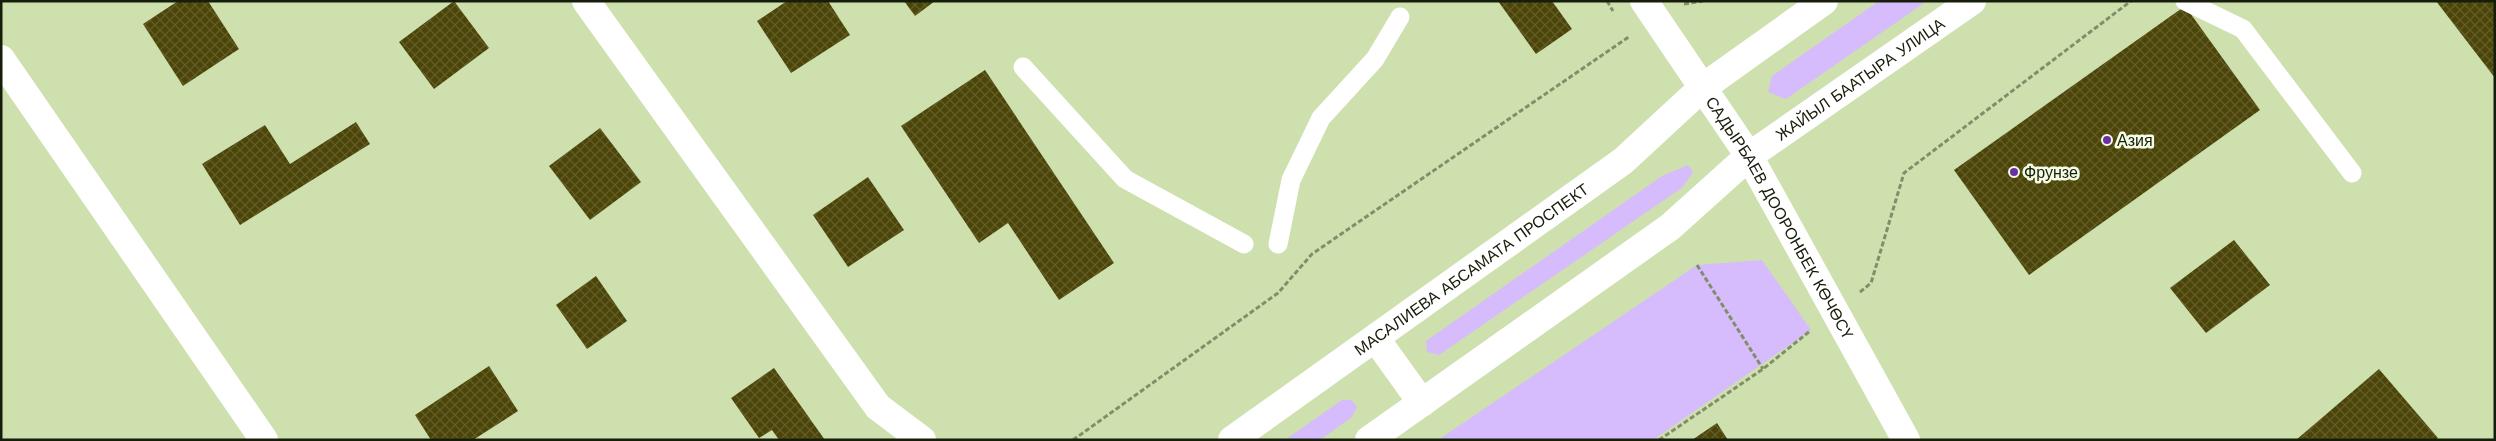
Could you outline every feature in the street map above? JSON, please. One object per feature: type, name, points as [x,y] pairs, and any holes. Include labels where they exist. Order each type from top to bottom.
[{"type":"main road","points":[[586,1],[878,407],[922,440]]},
{"type":"main road","name":"САДЫРБАЕВ ДООРОНБЕК КӨЧӨСҮ","points":[[1644,1],[1749,156],[1836,309],[1906,440]]},
{"type":"main road","points":[[1702,88],[1824,1]]},
{"type":"main road","name":"ЖАЙЫЛ БААТЫРА УЛИЦА","points":[[1749,156],[1972,1]]},
{"type":"main road","points":[[1,59],[264,440]]},
{"type":"main road","name":"МАСАЛИЕВА АБСАМАТА ПРОСПЕКТ","points":[[1232,440],[1623,161],[1702,88]]},
{"type":"main road","points":[[1369,440],[1670,228],[1749,156]]},
{"type":"main road","points":[[1376,339],[1422,402]]},
{"type":"lane","points":[[2185,1],[2243,29],[2352,173]]},
{"type":"lane","points":[[1278,244],[1291,180],[1321,118],[1375,59],[1400,17]]},
{"type":"lane","points":[[1023,67],[1125,179],[1244,244]]},
{"type":"path","points":[[1681,5],[1703,1]]},
{"type":"path","points":[[1659,440],[1763,369],[1871,283],[1904,173],[2131,1]]},
{"type":"path","points":[[1073,440],[1278,293],[1312,254],[1566,82],[1630,36]]},
{"type":"path","points":[[1698,265],[1763,369]]},
{"type":"shaded area","points":[[1879,1],[1927,1],[1786,99],[1768,92],[1772,76]]},
{"type":"shaded area","points":[[1688,165],[1693,172],[1683,187],[1439,355],[1427,352],[1426,341],[1662,176]]},
{"type":"shaded area","points":[[1762,260],[1811,330],[1653,440],[1438,440],[1697,265]]},
{"type":"shaded area","points":[[1342,400],[1352,400],[1357,407],[1352,417],[1320,440],[1285,440]]},
{"type":"building","points":[[178,1],[208,1],[239,49],[183,86],[143,24]]},
{"type":"building","points":[[454,1],[489,48],[434,89],[399,42]]},
{"type":"building","points":[[787,1],[828,1],[850,35],[791,73],[757,21]]},
{"type":"building","points":[[904,1],[935,1],[915,16]]},
{"type":"building","points":[[1498,1],[1552,1],[1572,29],[1536,54]]},
{"type":"building","points":[[2436,1],[2495,2],[2495,78]]},
{"type":"building","name":"Азия","points":[[2185,6],[2260,110],[2029,275],[1954,170]]},
{"type":"building","points":[[985,70],[1114,263],[1059,300],[1008,223],[979,243],[901,126]]},
{"type":"building","points":[[356,122],[370,144],[240,225],[202,164],[265,125],[290,164]]},
{"type":"building","points":[[600,128],[641,182],[590,220],[549,166]]},
{"type":"building","points":[[868,177],[904,230],[848,267],[813,215]]},
{"type":"building","points":[[2234,240],[2270,285],[2206,333],[2170,288]]},
{"type":"building","points":[[596,276],[627,321],[587,349],[556,305]]},
{"type":"building","points":[[489,366],[518,411],[473,440],[431,440],[415,415]]},
{"type":"building","points":[[774,368],[825,440],[779,440],[772,430],[759,438],[731,398]]},
{"type":"building","points":[[2379,369],[2438,438],[2435,440],[2296,440]]},
{"type":"building","points":[[1717,423],[1728,440],[1692,440]]},
{"type":"place","name":"Азия","points":[[2107,140]]},
{"type":"place","name":"Фрунзе","points":[[2014,172]]}]
